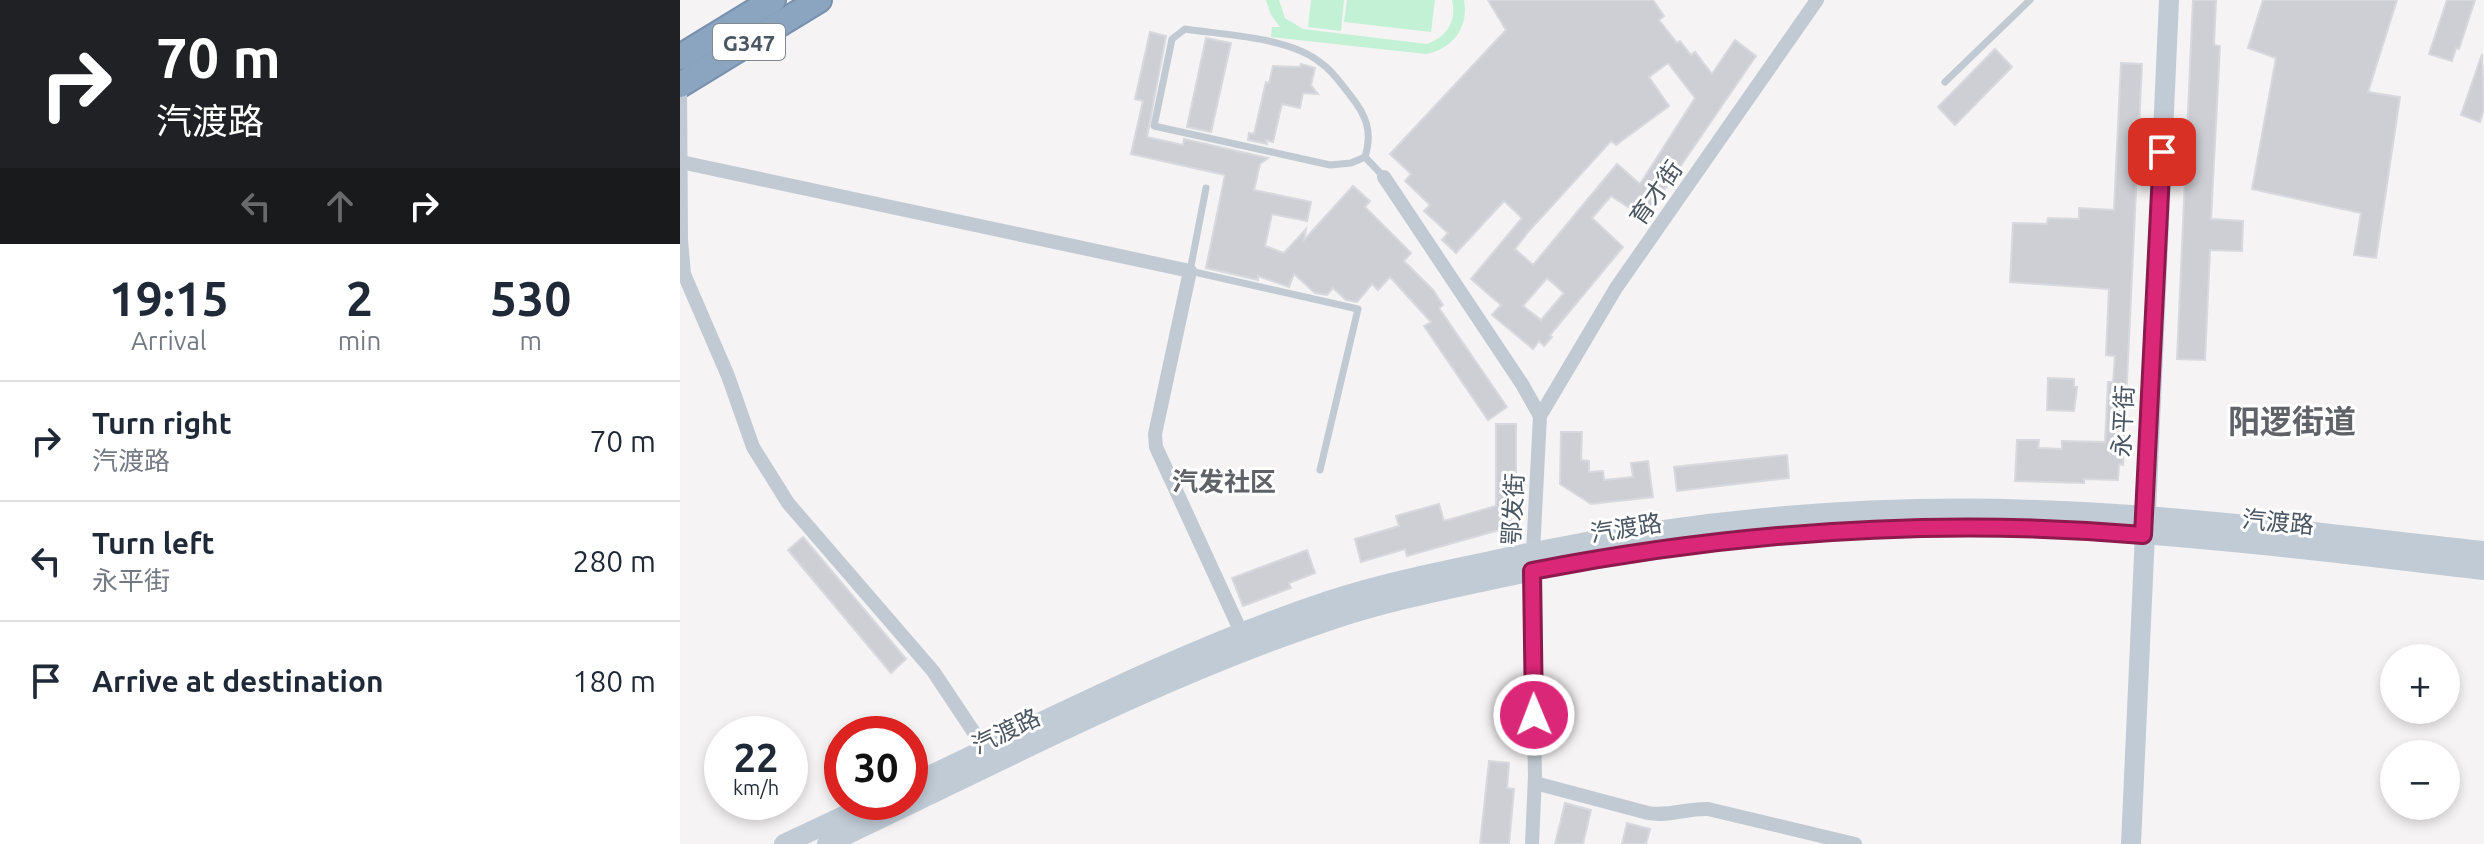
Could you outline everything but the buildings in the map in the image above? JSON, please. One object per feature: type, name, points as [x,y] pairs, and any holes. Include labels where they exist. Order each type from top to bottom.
[{"type":"highway","name":"G347","points":[[680,57],[773,0]]},
{"type":"highway","name":"G347","points":[[680,85],[819,0]]},
{"type":"street","name":"育才街","points":[[1540,416],[1616,288],[1817,0]]},
{"type":"street","name":"永平街","points":[[2131,844],[2169,0]]},
{"type":"street","points":[[680,85],[681,257],[684,274],[763,467],[788,503],[933,671],[985,749]]},
{"type":"street","points":[[681,162],[1190,271],[1155,434],[1156,447],[1242,634]]},
{"type":"street","points":[[1384,177],[1522,384],[1540,416]]},
{"type":"street","name":"鄂发街","points":[[1532,844],[1535,783],[1533,562],[1540,416]]},
{"type":"street","name":"汽渡路","points":[[928,776],[1126,683],[1242,634],[1374,588],[1533,562],[1908,527],[2144,526],[2484,551]]},
{"type":"street","name":"汽渡路","points":[[2144,526],[2484,570]]},
{"type":"street","name":"汽渡路","points":[[827,844],[1105,712],[1291,634],[1533,562]]},
{"type":"street","points":[[1535,783],[1648,813],[1660,815],[1692,808],[1708,809],[1855,844]]},
{"type":"street","points":[[784,844],[835,820]]},
{"type":"lane","points":[[1945,82],[2030,0]]},
{"type":"lane","points":[[1185,29],[1242,37],[1299,50],[1314,57],[1329,69],[1366,117],[1370,137],[1365,157],[1351,163],[1330,165],[1154,126],[1174,36],[1185,29]]},
{"type":"lane","points":[[1365,157],[1384,177]]},
{"type":"lane","points":[[1206,188],[1190,271],[1358,309],[1320,470]]},
{"type":"green space","points":[[1266,0],[1279,0],[1285,18],[1303,29],[1427,44],[1440,37],[1449,27],[1453,15],[1452,0],[1464,0],[1465,10],[1461,28],[1451,42],[1426,54],[1271,37],[1272,27],[1280,27],[1271,15]]},
{"type":"green space","points":[[1311,0],[1344,0],[1341,31],[1308,27]]},
{"type":"green space","points":[[1347,0],[1435,0],[1431,32],[1344,22]]},
{"type":"district","name":"阳逻街道","points":[[2292,421]]},
{"type":"district","name":"汽发社区","points":[[1224,481]]},
{"type":"route","points":[[1534,715],[1532,571],[1669,547],[1908,527],[2035,528],[2143,535],[2162,152]]}]
